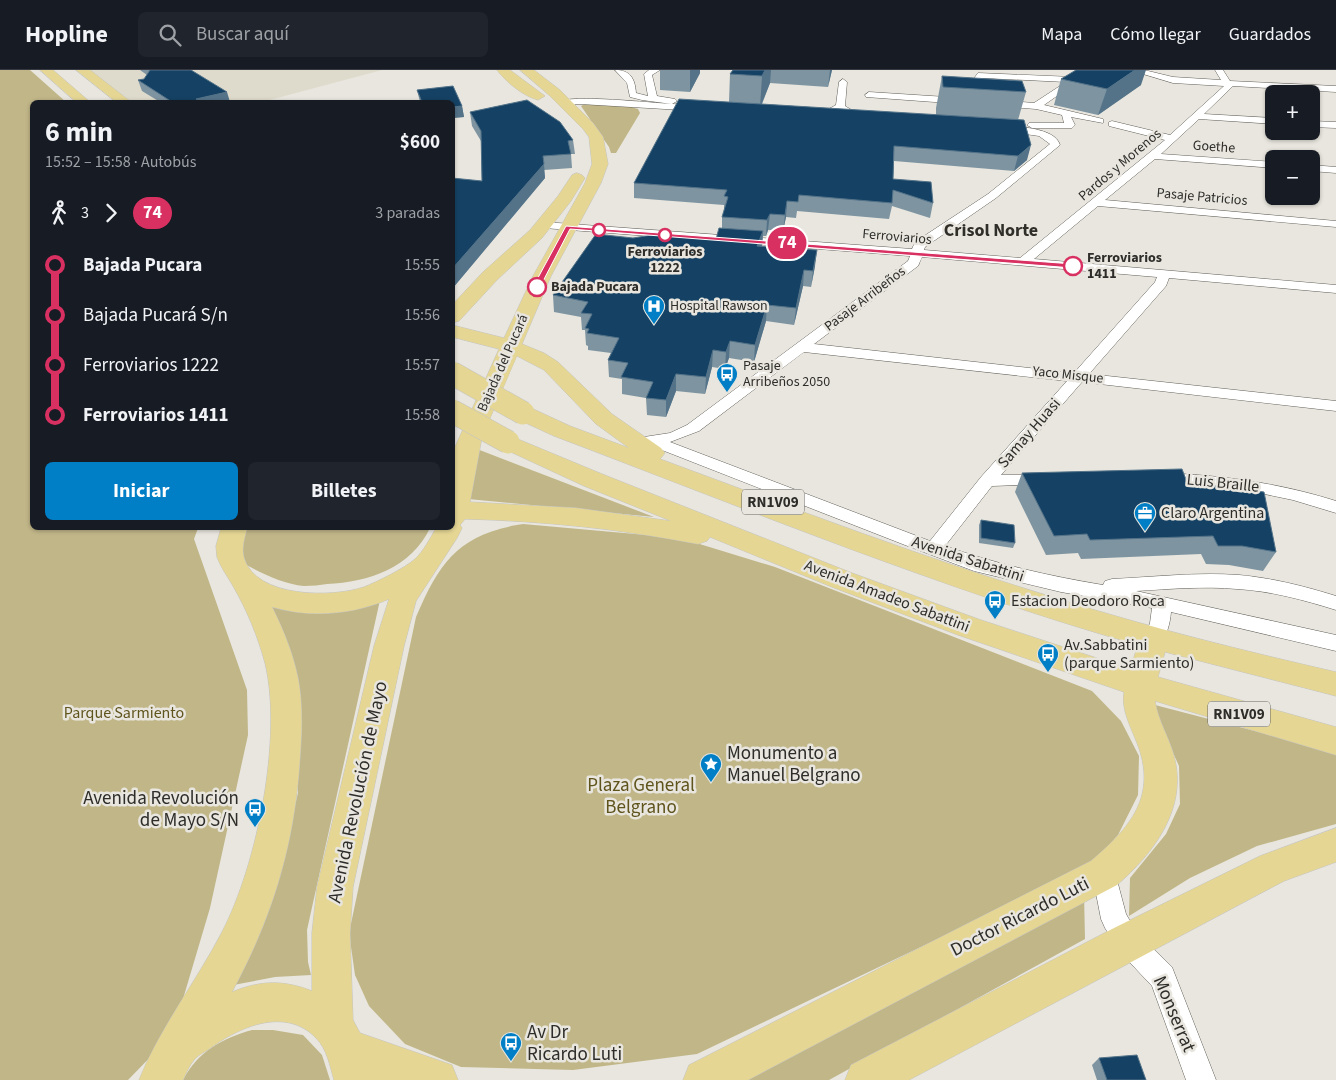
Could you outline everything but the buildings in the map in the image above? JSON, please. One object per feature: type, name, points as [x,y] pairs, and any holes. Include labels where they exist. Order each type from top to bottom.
[{"type":"main road","points":[[46,70],[81,100]]},
{"type":"main road","points":[[82,70],[121,100]]},
{"type":"main road","points":[[503,70],[527,90],[556,99]]},
{"type":"main road","name":"Bajada del Pucará","points":[[455,314],[544,225],[570,191],[583,164],[583,140],[567,119],[556,99],[513,70]]},
{"type":"main road","name":"Bajada del Pucará","points":[[455,502],[466,448],[542,276],[597,174],[600,158],[598,143],[593,132],[526,70]]},
{"type":"main road","points":[[535,70],[556,99]]},
{"type":"main road","points":[[455,302],[474,293]]},
{"type":"main road","name":"RN1V09","points":[[522,321],[551,366],[614,426],[659,456],[858,535],[935,559],[1054,609],[1154,639],[1336,684]]},
{"type":"main road","points":[[455,332],[527,352],[551,366]]},
{"type":"main road","points":[[455,376],[523,413],[562,431],[935,559]]},
{"type":"main road","name":"Avenida Amadeo Sabattini","points":[[455,413],[508,442],[593,480],[968,628],[1141,685],[1336,741]]},
{"type":"main road","name":"RN1V09","points":[[455,517],[566,516],[660,528],[741,546],[799,562]]},
{"type":"main road","points":[[160,1080],[236,945],[254,904],[274,844],[279,807],[286,730],[284,692],[276,646],[246,583],[234,568],[230,555],[230,544],[234,530]]},
{"type":"main road","name":"Bajada del Pucará","points":[[423,566],[444,538],[447,530]]},
{"type":"main road","points":[[246,583],[269,595],[284,600],[305,602],[339,601],[366,597],[396,584],[423,566]]},
{"type":"main road","name":"Avenida Revolución de Mayo","points":[[345,1052],[331,933],[335,887],[389,646],[402,601],[423,566]]},
{"type":"main road","name":"Doctor Ricardo Luti","points":[[704,1080],[1104,873],[1128,854],[1142,836],[1160,798],[1161,776],[1158,756],[1139,700],[1141,685],[1154,639]]},
{"type":"main road","points":[[866,1080],[1273,868],[1336,845]]},
{"type":"main road","points":[[179,1044],[229,1013],[266,1002],[278,1001],[306,1009],[345,1052],[437,1080]]},
{"type":"street","points":[[556,99],[706,106],[634,96],[631,94],[630,81],[619,70]]},
{"type":"street","points":[[656,99],[653,97],[648,74],[656,70],[666,71]]},
{"type":"street","points":[[1036,106],[1090,70]]},
{"type":"street","points":[[1134,70],[1166,79],[1336,89]]},
{"type":"street","points":[[1219,70],[1228,83]]},
{"type":"street","points":[[982,102],[979,77],[981,75],[1075,80]]},
{"type":"street","points":[[1125,76],[1153,83]]},
{"type":"street","points":[[843,82],[827,111],[859,119]]},
{"type":"street","name":"Pardos y Morenos","points":[[1023,262],[1153,156],[1229,86],[1228,83]]},
{"type":"street","points":[[869,95],[1036,106],[1100,121]]},
{"type":"street","name":"Pasaje Arribeños","points":[[650,440],[673,437],[693,428],[914,263],[919,245],[992,196],[1055,145],[1050,137],[1029,131],[991,125],[1069,126],[1066,117],[1068,114]]},
{"type":"street","points":[[1196,116],[1265,120]]},
{"type":"street","points":[[1112,124],[1172,139]]},
{"type":"street","points":[[1320,124],[1336,125]]},
{"type":"street","name":"Goethe","points":[[1153,156],[1265,164]]},
{"type":"street","points":[[1320,169],[1336,170]]},
{"type":"street","name":"Pasaje Patricios","points":[[1096,203],[1336,224]]},
{"type":"street","name":"Ferroviarios","points":[[544,225],[916,253],[1336,289]]},
{"type":"street","name":"Samay Huasi","points":[[935,559],[987,481],[1161,283],[1164,274]]},
{"type":"street","name":"Yaco Misque","points":[[800,347],[1079,376],[1336,406]]},
{"type":"street","name":"Avenida Sabattini","points":[[614,426],[911,541],[935,559],[1162,603],[1336,643]]},
{"type":"street","name":"Luis Braille","points":[[1143,477],[1177,478],[1273,489],[1336,507]]},
{"type":"street","points":[[987,481],[1056,479]]},
{"type":"street","points":[[858,535],[911,541]]},
{"type":"street","points":[[1080,588],[1223,581],[1288,590],[1336,603]]},
{"type":"street","points":[[1154,639],[1160,623],[1162,603]]},
{"type":"street","name":"Monserrat","points":[[1104,873],[1114,919],[1128,942],[1162,977],[1201,1080]]},
{"type":"shaded area","points":[[89,70],[382,70],[270,100],[128,100]]},
{"type":"green space","name":"Parque Sarmiento","points":[[0,70],[30,70],[64,100],[30,100],[30,530],[197,530],[194,539],[247,690],[248,735],[210,908],[180,1009],[161,1046],[128,1080],[0,1080]]},
{"type":"green space","points":[[585,104],[638,109],[640,113],[616,153],[611,153],[609,147],[581,106]]},
{"type":"green space","points":[[477,449],[654,517],[468,499]]},
{"type":"green space","name":"Plaza General Belgrano","points":[[523,524],[680,538],[775,567],[1092,691],[1121,721],[1139,756],[1138,795],[1118,835],[1090,866],[697,1054],[573,1070],[461,1067],[405,1044],[369,1006],[355,975],[349,933],[416,617],[434,580],[455,553],[483,535]]},
{"type":"green space","points":[[244,530],[429,530],[422,542],[412,553],[400,563],[387,570],[358,580],[313,586],[296,585],[280,580],[243,563],[241,534]]},
{"type":"green space","points":[[380,600],[307,930],[308,962],[311,975],[275,977],[228,986],[274,892],[298,793],[298,721],[271,607]]},
{"type":"green space","points":[[1155,705],[1336,752],[1336,824],[1257,846],[1190,878],[1129,916],[1130,878],[1166,834],[1180,804],[1179,766],[1159,721]]},
{"type":"green space","points":[[1084,894],[1085,939],[829,1080],[733,1080]]},
{"type":"green space","points":[[252,1030],[273,1030],[303,1035],[322,1055],[330,1080],[183,1080],[203,1054],[231,1037]]},
{"type":"bus line","name":"74","points":[[537,287],[568,227],[1073,266]]},
{"type":"place","name":"Ferroviarios 1222","points":[[665,235]]},
{"type":"place","name":"Ferroviarios 1411","points":[[1073,266]]},
{"type":"place","name":"Bajada Pucara","points":[[537,287]]},
{"type":"place","name":"Hospital Rawson","points":[[654,325]]},
{"type":"place","name":"Pasaje Arribeños 2050","points":[[727,393]]},
{"type":"place","name":"Claro Argentina","points":[[1145,532]]},
{"type":"place","name":"Estacion Deodoro Roca","points":[[995,620]]},
{"type":"place","name":"Av.Sabbatini (parque Sarmiento)","points":[[1048,673]]},
{"type":"place","name":"Monumento a Manuel Belgrano","points":[[711,783]]},
{"type":"place","name":"Avenida Revolución de Mayo S/N","points":[[255,828]]},
{"type":"place","name":"Av Dr Ricardo Luti","points":[[511,1062]]},
{"type":"district","name":"Crisol Norte","points":[[991,230]]}]
